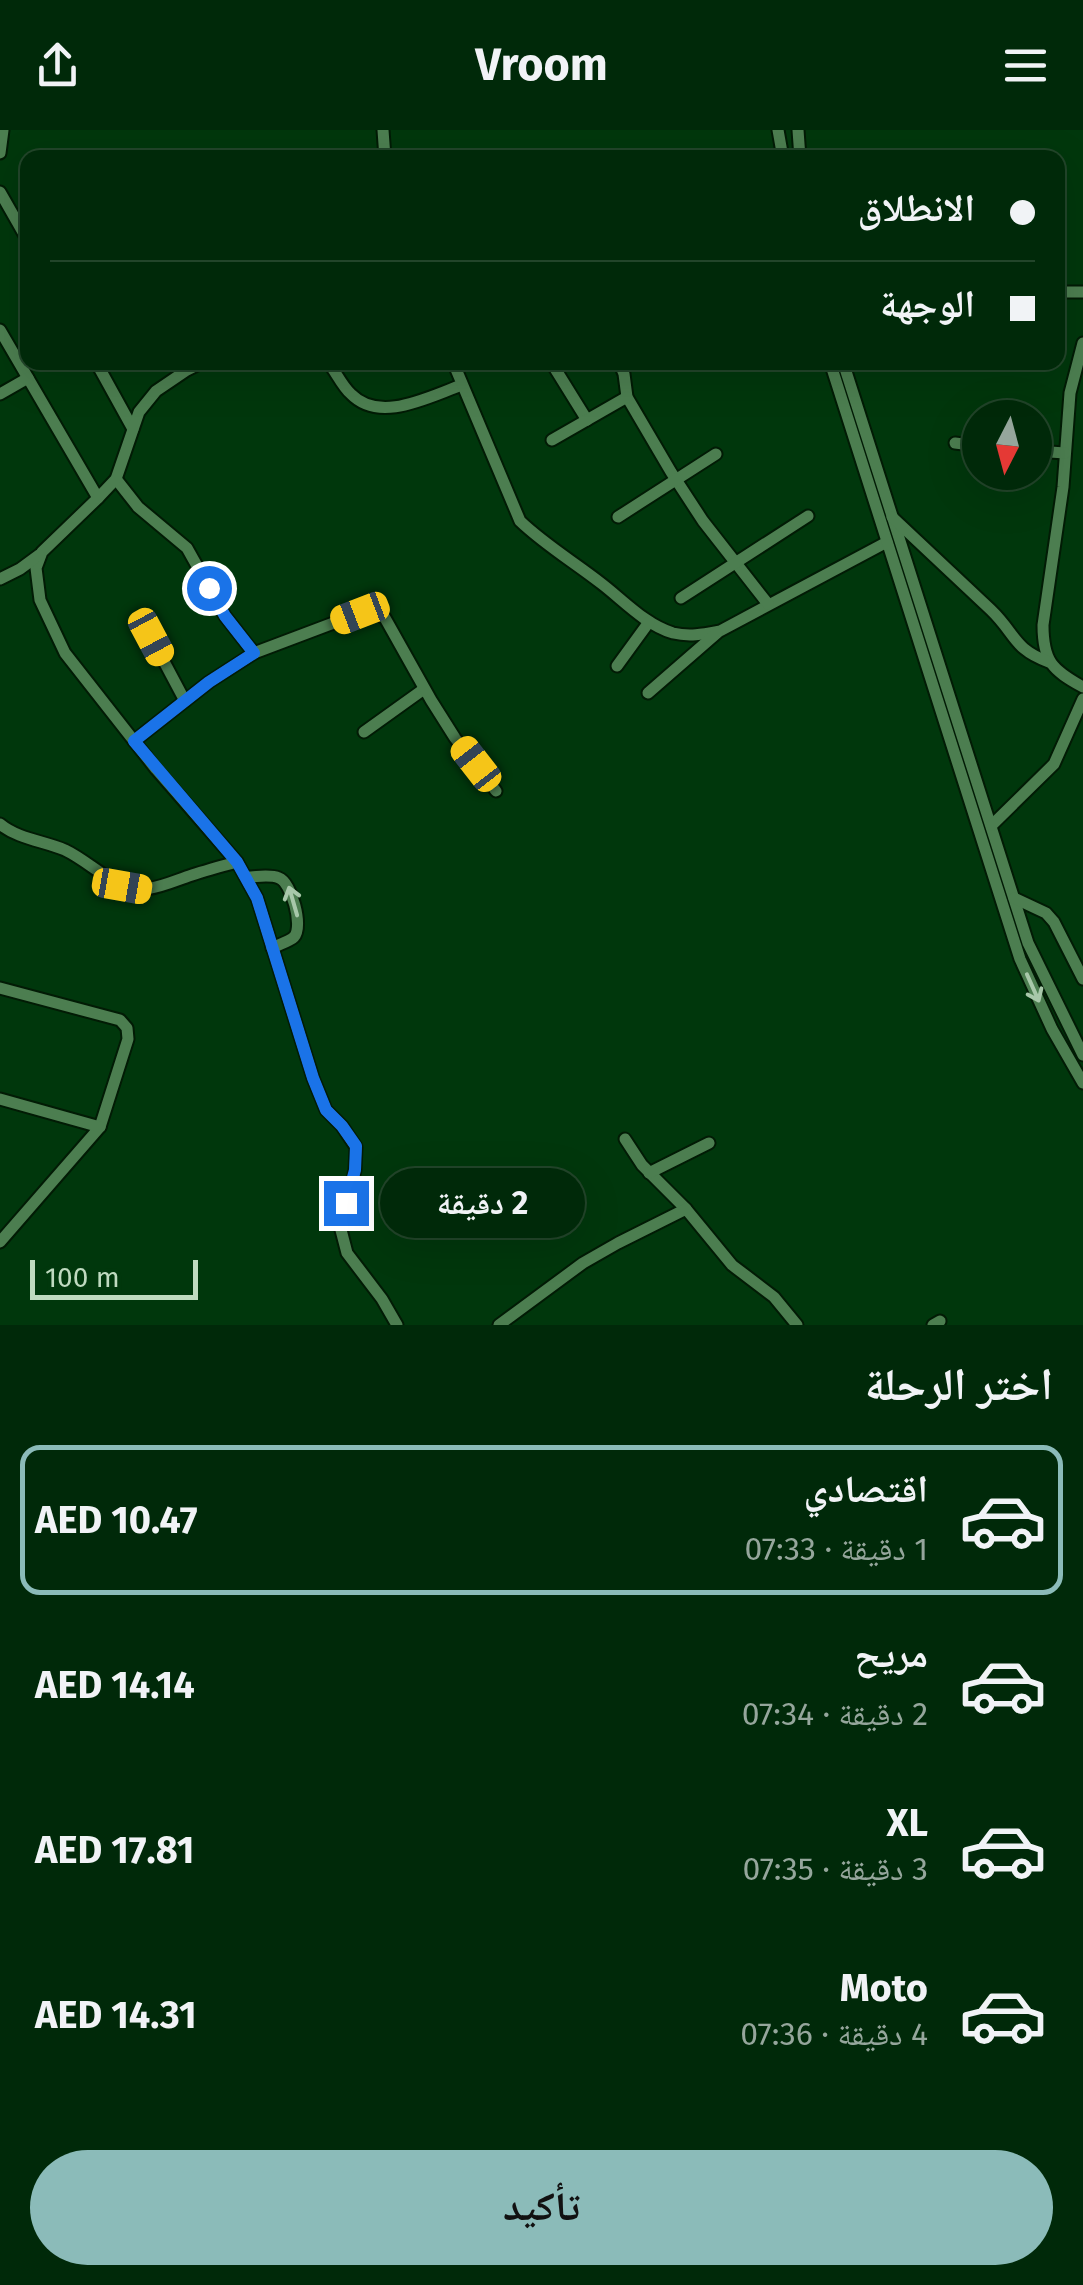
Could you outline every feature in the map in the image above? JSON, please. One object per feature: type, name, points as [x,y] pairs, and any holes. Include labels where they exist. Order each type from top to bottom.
[{"type":"street","points":[[0,153],[3,130]]},
{"type":"street","points":[[0,192],[20,227]]},
{"type":"street","points":[[0,330],[20,364]]},
{"type":"street","points":[[1083,344],[1070,393],[1062,487],[1042,625],[1049,662],[1062,676],[1083,687]]},
{"type":"street","points":[[23,370],[98,498]]},
{"type":"street","points":[[100,370],[133,429]]},
{"type":"street","points":[[0,579],[20,570],[42,552],[116,478],[140,412],[156,391],[187,370]]},
{"type":"street","points":[[333,370],[349,393],[364,404],[381,408],[403,405],[462,384]]},
{"type":"street","points":[[456,370],[520,521],[649,622],[672,633],[696,636],[720,630]]},
{"type":"street","points":[[555,370],[587,420]]},
{"type":"street","points":[[622,370],[628,397],[676,480],[702,521],[768,604]]},
{"type":"street","points":[[833,370],[1020,958],[1052,1029],[1083,1082]]},
{"type":"street","points":[[845,370],[1028,942],[1083,1054]]},
{"type":"street","points":[[0,394],[28,378]]},
{"type":"street","points":[[552,440],[628,397]]},
{"type":"street","points":[[955,443],[962,444]]},
{"type":"street","points":[[1052,452],[1065,453]]},
{"type":"street","points":[[618,518],[716,454]]},
{"type":"street","points":[[116,478],[138,508],[186,548],[225,616],[254,653]]},
{"type":"street","points":[[681,598],[808,516]]},
{"type":"street","points":[[890,516],[994,612],[1022,650],[1049,662]]},
{"type":"street","points":[[648,692],[720,630],[887,542]]},
{"type":"street","points":[[42,552],[36,568],[40,600],[64,653],[237,862],[257,898],[326,1110],[356,1146],[355,1170],[340,1230],[346,1252],[397,1325]]},
{"type":"street","points":[[134,741],[209,682],[254,653],[360,613],[375,612],[385,618],[455,738],[496,791]]},
{"type":"street","points":[[617,666],[649,622]]},
{"type":"street","points":[[151,637],[184,701]]},
{"type":"street","points":[[364,732],[424,689]]},
{"type":"street","points":[[992,825],[1054,764],[1083,699]]},
{"type":"street","points":[[0,824],[9,832],[74,854],[122,886],[144,890],[237,862]]},
{"type":"street","points":[[247,877],[274,876],[288,884],[298,929],[294,937],[272,948]]},
{"type":"street","points":[[1014,898],[1046,913],[1054,922],[1083,979]]},
{"type":"street","points":[[0,988],[120,1020],[128,1039],[100,1128],[0,1242]]},
{"type":"street","points":[[0,1099],[100,1128]]},
{"type":"street","points":[[625,1140],[732,1266],[774,1298],[797,1325]]},
{"type":"street","points":[[649,1172],[709,1143]]},
{"type":"street","points":[[498,1325],[584,1263],[686,1209]]},
{"type":"route","points":[[209,588],[254,653],[209,682],[134,741],[237,862],[257,898],[313,1078],[326,1110],[356,1146],[355,1170],[346,1203]]}]
